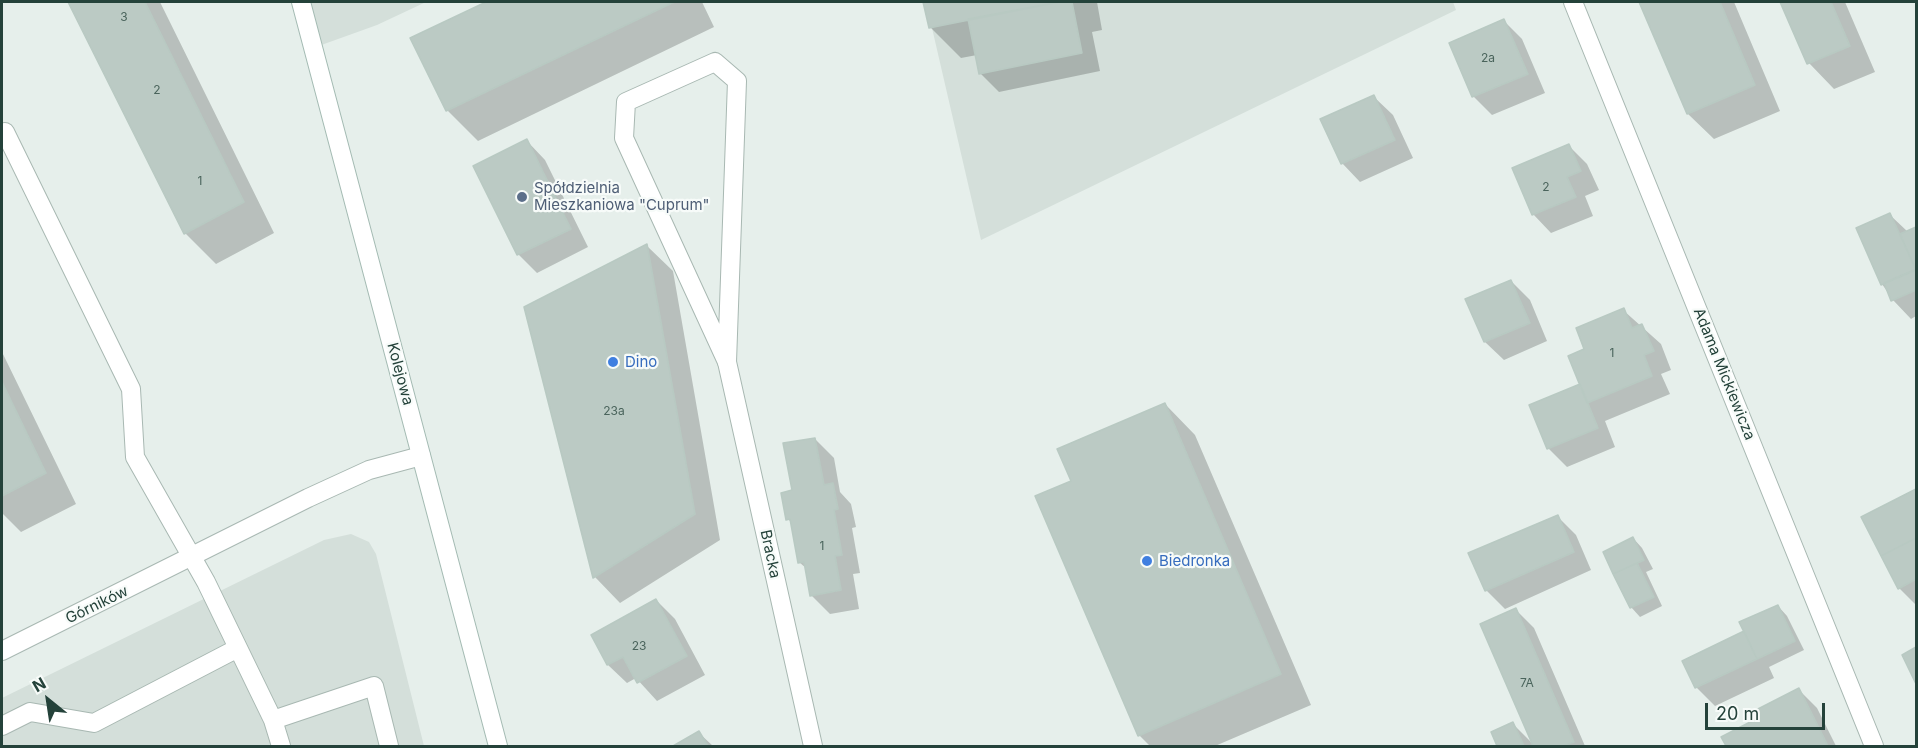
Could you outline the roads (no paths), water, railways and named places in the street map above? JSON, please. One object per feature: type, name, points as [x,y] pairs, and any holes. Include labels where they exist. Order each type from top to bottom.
[{"type":"street","name":"Kolejowa","points":[[301,2],[498,747]]},
{"type":"street","name":"Adama Mickiewicza","points":[[1573,2],[1874,747]]},
{"type":"street","points":[[715,62],[737,81],[727,362],[624,138],[626,102],[715,62]]},
{"type":"street","points":[[5,132],[131,389],[135,457],[192,558],[238,648],[273,720],[281,747]]},
{"type":"street","name":"Bracka","points":[[727,362],[813,747]]},
{"type":"street","name":"Górników","points":[[2,651],[369,470],[421,456]]},
{"type":"street","points":[[2,726],[30,712],[94,723],[238,648]]},
{"type":"street","points":[[273,720],[374,686],[389,747]]},
{"type":"place","name":"Spółdzielnia Mieszkaniowa \"Cuprum\"","points":[[522,197]]},
{"type":"place","name":"Dino","points":[[613,362]]},
{"type":"place","name":"Biedronka","points":[[1147,561]]}]
